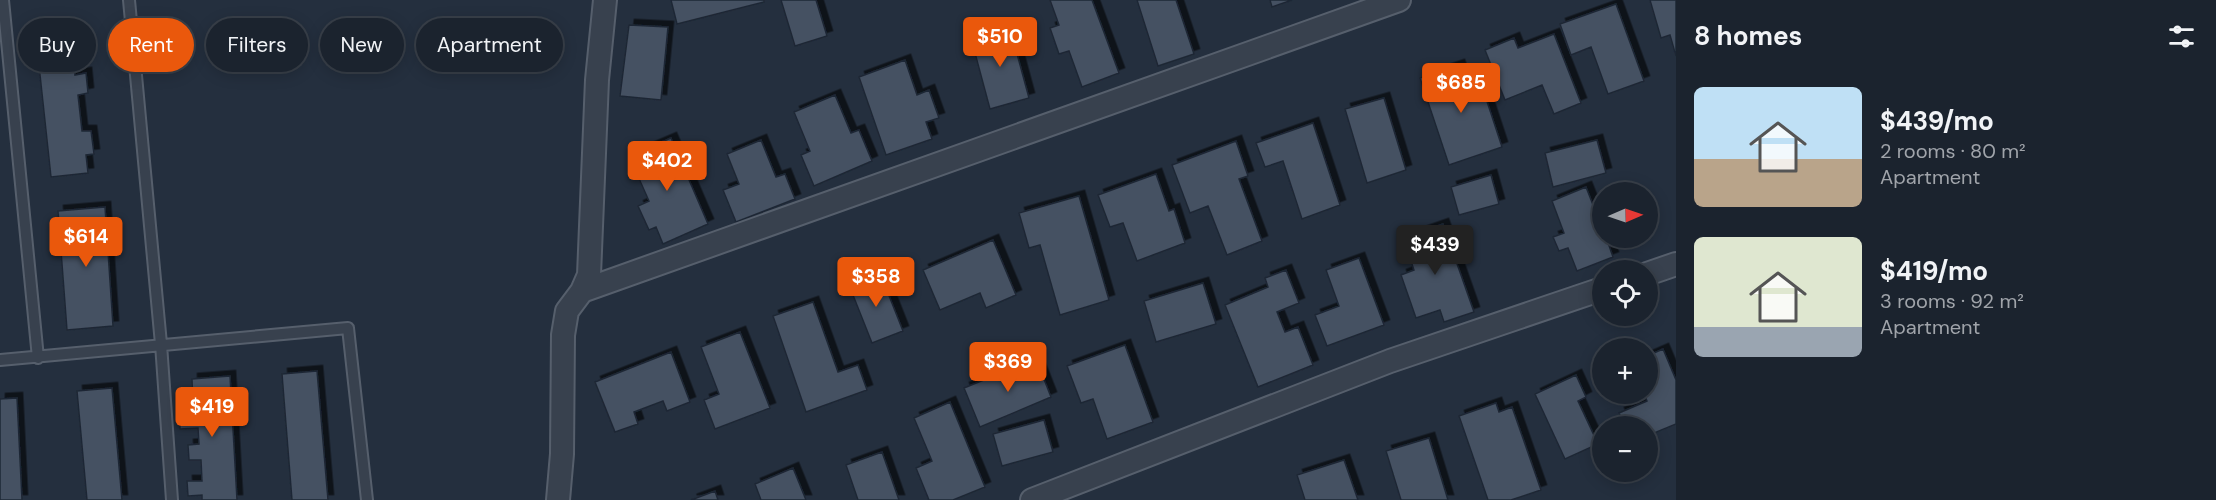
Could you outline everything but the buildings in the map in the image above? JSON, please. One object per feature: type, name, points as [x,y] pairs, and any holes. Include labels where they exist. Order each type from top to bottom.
[{"type":"street","points":[[558,500],[562,454],[563,335],[567,311],[582,291],[589,275],[597,80],[605,0]]},
{"type":"street","points":[[582,291],[1399,0]]},
{"type":"street","points":[[1658,270],[1676,264]]},
{"type":"street","points":[[1032,500],[1390,361],[1592,292]]},
{"type":"lane","points":[[129,0],[161,344],[172,500]]},
{"type":"lane","points":[[5,1],[38,358]]},
{"type":"lane","points":[[0,360],[348,328],[367,500]]}]
